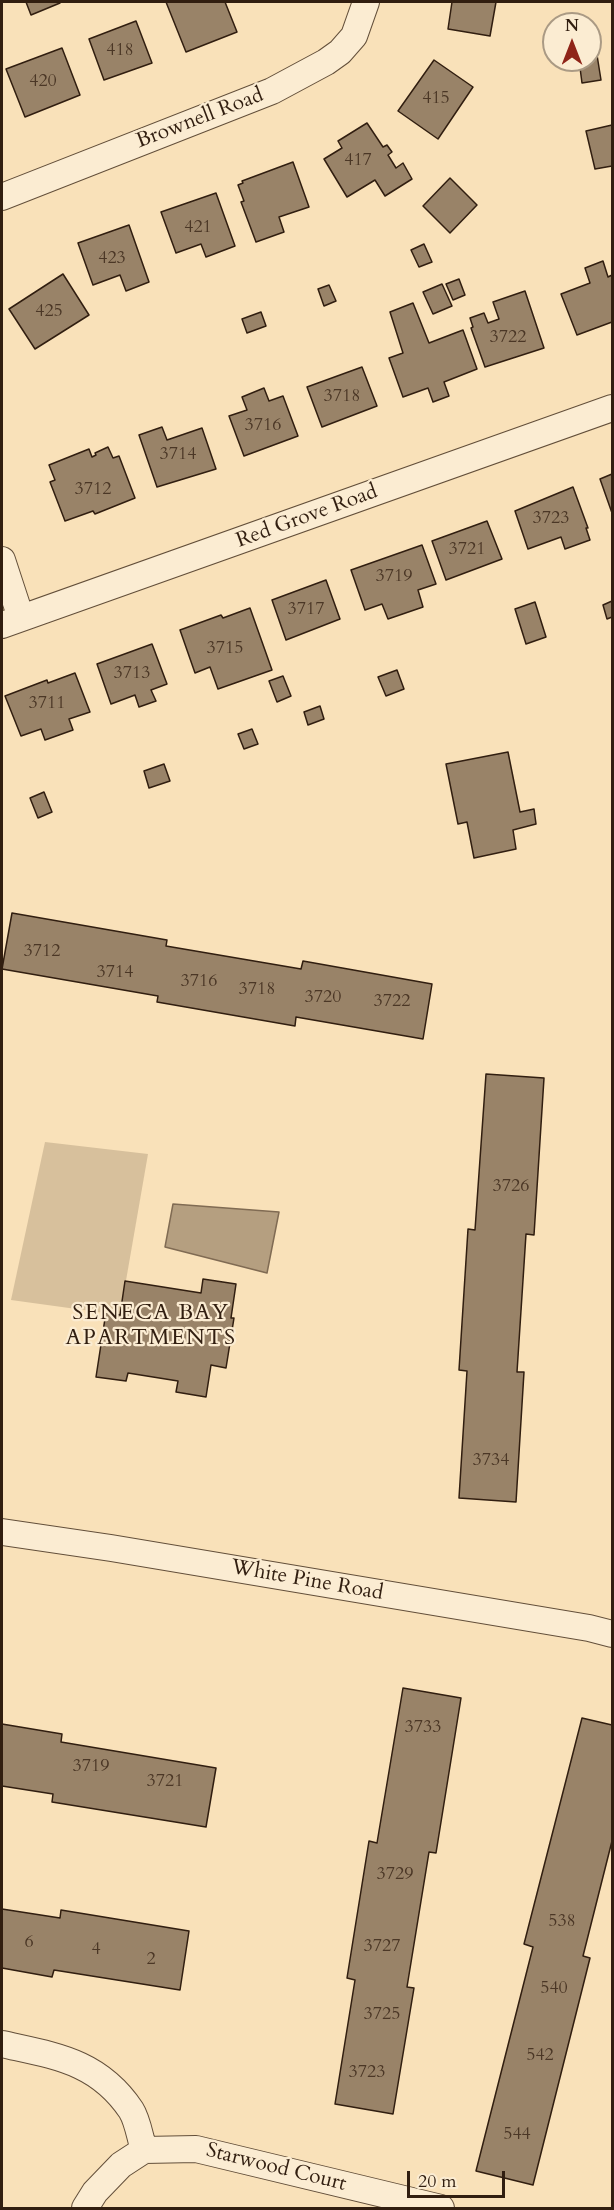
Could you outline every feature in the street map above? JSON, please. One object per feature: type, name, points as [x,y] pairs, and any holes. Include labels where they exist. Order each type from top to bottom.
[{"type":"street","name":"Brownell Road","points":[[2,197],[272,91],[308,72],[340,52],[354,36],[366,2]]},
{"type":"street","name":"Red Grove Road","points":[[11,622],[612,408]]},
{"type":"street","points":[[2,560],[11,622]]},
{"type":"street","name":"White Pine Road","points":[[2,1532],[111,1548],[589,1628],[612,1634]]},
{"type":"street","points":[[2,2044],[52,2055],[97,2073],[132,2111],[144,2150],[121,2165],[95,2192],[85,2208]]},
{"type":"street","name":"Starwood Court","points":[[144,2150],[196,2149],[441,2208]]},
{"type":"shaded area","points":[[45,1142],[148,1154],[120,1315],[11,1300]]},
{"type":"shaded area","points":[[173,1204],[279,1212],[267,1273],[165,1247]]},
{"type":"building","points":[[26,2],[59,2],[60,3],[31,15]]},
{"type":"building","points":[[166,2],[225,2],[237,32],[186,52]]},
{"type":"building","points":[[452,2],[496,2],[490,36],[448,29]]},
{"type":"building","points":[[136,21],[152,63],[104,80],[89,39]]},
{"type":"building","points":[[62,48],[80,95],[25,117],[6,69]]},
{"type":"building","points":[[434,60],[473,87],[438,139],[398,111]]},
{"type":"building","points":[[581,72],[600,72],[601,80],[582,83]]},
{"type":"building","points":[[367,123],[383,147],[387,145],[392,152],[388,155],[396,168],[403,163],[412,179],[385,196],[375,180],[347,197],[324,159],[342,148],[338,141]]},
{"type":"building","points":[[612,125],[612,166],[595,169],[586,131]]},
{"type":"building","points":[[293,162],[309,207],[279,217],[284,232],[256,242],[241,202],[244,201],[238,185],[243,183],[242,181]]},
{"type":"building","points":[[450,178],[477,205],[450,233],[423,206]]},
{"type":"building","points":[[216,193],[235,246],[206,257],[201,244],[176,253],[161,212]]},
{"type":"building","points":[[129,225],[149,282],[126,291],[120,275],[93,285],[78,243]]},
{"type":"building","points":[[424,244],[432,262],[419,267],[411,250]]},
{"type":"building","points":[[603,261],[608,277],[612,275],[612,322],[577,335],[561,294],[590,283],[585,268]]},
{"type":"building","points":[[63,274],[89,315],[35,349],[9,309]]},
{"type":"building","points":[[459,279],[465,295],[453,300],[446,284]]},
{"type":"building","points":[[442,284],[452,306],[433,314],[423,292]]},
{"type":"building","points":[[329,285],[336,301],[324,306],[318,289]]},
{"type":"building","points":[[525,291],[544,348],[485,367],[471,328],[473,327],[470,318],[484,313],[488,323],[499,319],[493,302]]},
{"type":"building","points":[[413,303],[429,343],[463,330],[477,369],[444,382],[449,396],[433,402],[428,388],[403,397],[389,358],[403,353],[390,312]]},
{"type":"building","points":[[261,312],[266,326],[247,333],[242,319]]},
{"type":"building","points":[[362,367],[377,406],[322,427],[307,387]]},
{"type":"building","points":[[264,388],[269,401],[283,396],[298,436],[244,456],[229,416],[247,410],[242,397]]},
{"type":"building","points":[[162,427],[167,440],[202,428],[216,469],[157,487],[139,435]]},
{"type":"building","points":[[108,447],[113,458],[119,456],[135,498],[95,514],[93,511],[65,521],[50,482],[55,480],[49,465],[89,449],[92,457],[96,455],[95,453]]},
{"type":"building","points":[[612,474],[612,513],[600,479]]},
{"type":"building","points":[[573,487],[590,540],[565,549],[561,537],[528,549],[515,511]]},
{"type":"building","points":[[487,521],[502,559],[446,580],[432,541]]},
{"type":"building","points":[[422,545],[436,584],[418,590],[423,607],[388,619],[382,604],[365,610],[351,570]]},
{"type":"building","points":[[326,580],[340,619],[286,640],[272,600]]},
{"type":"building","points":[[612,601],[612,617],[607,619],[603,605]]},
{"type":"building","points":[[535,602],[546,637],[526,644],[515,609]]},
{"type":"building","points":[[250,608],[272,670],[218,689],[210,667],[195,673],[180,630],[221,615],[223,618]]},
{"type":"building","points":[[152,644],[167,684],[151,690],[156,701],[139,707],[135,695],[111,704],[97,664]]},
{"type":"building","points":[[397,670],[404,689],[386,696],[378,677]]},
{"type":"building","points":[[75,673],[90,712],[69,719],[73,730],[45,740],[41,729],[21,736],[5,696],[47,680],[48,683]]},
{"type":"building","points":[[283,676],[291,696],[277,702],[269,681]]},
{"type":"building","points":[[320,706],[324,719],[308,725],[304,712]]},
{"type":"building","points":[[252,729],[258,744],[244,749],[238,734]]},
{"type":"building","points":[[508,752],[520,812],[534,809],[536,824],[513,830],[516,849],[474,858],[467,822],[458,824],[446,764]]},
{"type":"building","points":[[164,764],[170,781],[149,788],[144,771]]},
{"type":"building","points":[[44,792],[52,812],[38,818],[30,798]]},
{"type":"building","points":[[12,913],[167,940],[166,946],[301,969],[303,961],[432,984],[423,1039],[296,1017],[295,1026],[157,1002],[158,996],[2,969]]},
{"type":"building","points":[[486,1074],[544,1078],[534,1235],[526,1234],[517,1372],[524,1372],[516,1502],[459,1498],[467,1371],[459,1370],[468,1229],[475,1230]]},
{"type":"building","points":[[203,1279],[236,1284],[231,1318],[234,1318],[226,1368],[211,1365],[206,1397],[176,1392],[178,1381],[128,1373],[126,1381],[96,1377],[106,1312],[120,1315],[125,1281],[201,1293]]},
{"type":"building","points":[[403,1688],[461,1698],[436,1853],[429,1852],[407,1987],[414,1988],[393,2114],[335,2104],[355,1980],[347,1978],[369,1841],[377,1843]]},
{"type":"building","points":[[582,1718],[612,1725],[612,1841],[583,1956],[590,1958],[533,2185],[476,2171],[533,1947],[524,1944]]},
{"type":"building","points":[[2,1724],[62,1734],[61,1742],[216,1768],[206,1827],[52,1802],[53,1794],[2,1786]]},
{"type":"building","points":[[2,1909],[60,1918],[61,1910],[189,1931],[180,1990],[54,1970],[52,1977],[2,1968]]},
{"type":"district","name":"SENECA BAY APARTMENTS","points":[[151,1326]]}]
